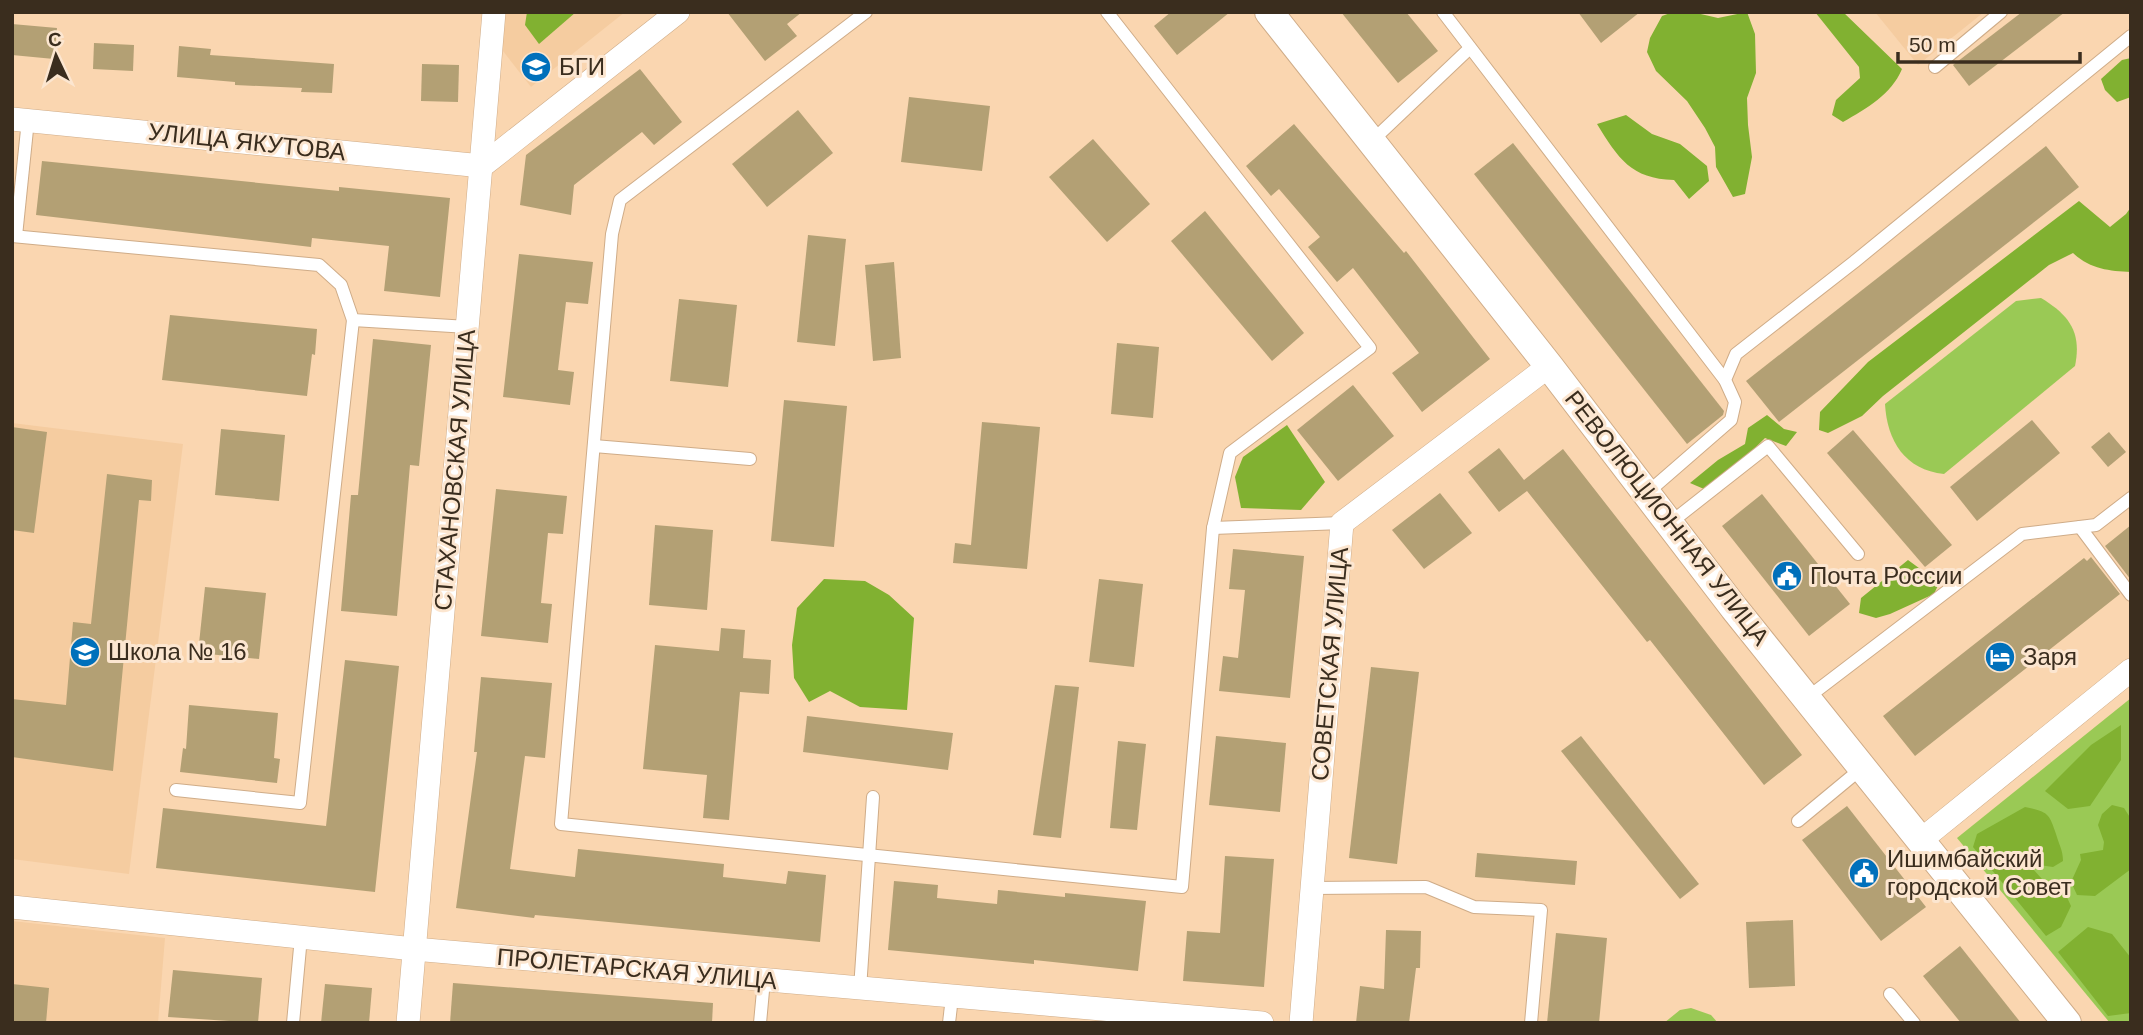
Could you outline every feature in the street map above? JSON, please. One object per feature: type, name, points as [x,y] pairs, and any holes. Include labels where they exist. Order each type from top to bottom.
[{"type":"street","name":"СТАХАНОВСКАЯ УЛИЦА","points":[[408,1023],[494,12]]},
{"type":"street","points":[[482,166],[678,12]]},
{"type":"street","name":"РЕВОЛЮЦИОННАЯ УЛИЦА","points":[[1269,12],[1549,366],[1734,608],[2067,1023]]},
{"type":"street","name":"УЛИЦА ЯКУТОВА","points":[[20,119],[482,166]]},
{"type":"street","name":"СОВЕТСКАЯ УЛИЦА","points":[[1301,1023],[1342,523],[1549,366]]},
{"type":"street","points":[[1922,840],[2131,670]]},
{"type":"street","name":"ПРОЛЕТАРСКАЯ УЛИЦА","points":[[12,907],[414,949],[1262,1023]]},
{"type":"lane","points":[[866,12],[620,200],[612,233],[561,824],[1182,887],[1213,528],[1230,453],[1370,348],[1107,12]]},
{"type":"lane","points":[[1443,12],[1725,380],[1735,402],[1731,420],[1647,493]]},
{"type":"lane","points":[[1935,67],[2001,12]]},
{"type":"lane","points":[[1725,380],[1736,354],[1854,262],[2131,36]]},
{"type":"lane","points":[[1372,141],[1470,48]]},
{"type":"lane","points":[[20,119],[14,236],[319,265],[341,285],[354,320],[300,803],[176,790]]},
{"type":"lane","points":[[354,320],[468,327]]},
{"type":"lane","points":[[594,446],[750,459]]},
{"type":"lane","points":[[1670,523],[1768,446],[1858,554]]},
{"type":"lane","points":[[1807,698],[2022,534],[2096,525],[2131,498]]},
{"type":"lane","points":[[1213,528],[1342,523]]},
{"type":"lane","points":[[2080,527],[2131,594]]},
{"type":"lane","points":[[1798,821],[1862,768]]},
{"type":"lane","points":[[860,989],[873,797]]},
{"type":"lane","points":[[1312,888],[1426,887],[1474,907],[1541,910],[1531,1023]]},
{"type":"lane","points":[[293,1023],[301,937]]},
{"type":"lane","points":[[760,1023],[764,980]]},
{"type":"lane","points":[[1891,994],[1914,1023]]},
{"type":"lane","points":[[949,1023],[952,997]]},
{"type":"shaded area","name":"БГИ","points":[[503,12],[625,12],[531,87],[499,46]]},
{"type":"shaded area","points":[[1875,12],[1984,12],[1918,65]]},
{"type":"shaded area","name":"Школа № 16","points":[[12,423],[183,444],[129,874],[12,859]]},
{"type":"shaded area","points":[[12,921],[165,938],[158,1023],[12,1023]]},
{"type":"green space","points":[[527,12],[576,12],[539,44],[525,25]]},
{"type":"green space","points":[[1673,12],[1692,12],[1718,18],[1747,12],[1755,34],[1756,73],[1747,98],[1752,157],[1745,194],[1733,197],[1716,167],[1715,147],[1705,128],[1687,101],[1656,71],[1647,52],[1650,38],[1662,16]]},
{"type":"green space","points":[[1815,12],[1843,12],[1902,69],[1885,94],[1843,122],[1832,115],[1836,100],[1860,78],[1859,67]]},
{"type":"green space","points":[[2131,58],[2131,97],[2117,102],[2105,90],[2101,79],[2122,60]]},
{"type":"green space","points":[[1626,115],[1652,134],[1680,144],[1707,166],[1709,181],[1689,199],[1674,180],[1647,176],[1627,164],[1597,124]]},
{"type":"green space","points":[[2079,201],[2110,227],[2131,207],[2131,272],[2100,268],[2086,263],[2073,253],[2049,265],[1883,396],[1862,416],[1828,433],[1819,430],[1820,412],[1868,362]]},
{"type":"green space","points":[[2041,298],[2066,318],[2075,334],[2075,366],[1944,474],[1919,467],[1909,460],[1894,441],[1885,404],[2016,301]]},
{"type":"green space","points":[[1767,415],[1784,429],[1797,432],[1786,446],[1765,438],[1748,455],[1704,489],[1690,483],[1718,460],[1745,444],[1748,428]]},
{"type":"green space","points":[[1287,425],[1325,482],[1301,510],[1241,508],[1235,477],[1243,457]]},
{"type":"green space","points":[[1908,560],[1923,571],[1934,570],[1940,581],[1934,594],[1876,618],[1859,613],[1861,598]]},
{"type":"green space","points":[[824,579],[865,581],[889,595],[914,618],[907,710],[860,707],[830,691],[809,702],[794,678],[792,645],[797,608]]},
{"type":"green space","points":[[2131,698],[2131,1023],[2110,1023],[1957,838]]},
{"type":"green space","points":[[2121,725],[2121,760],[2090,806],[2068,809],[2045,791],[2091,745]]},
{"type":"green space","points":[[2112,805],[2124,808],[2131,819],[2131,869],[2095,896],[2077,895],[2071,882],[2081,860],[2080,854],[2103,850],[2104,842],[2098,825],[2102,814]]},
{"type":"green space","points":[[2025,807],[2046,814],[2054,827],[2063,857],[2063,861],[2053,867],[2039,865],[2033,869],[2050,888],[2065,893],[2071,906],[2061,927],[2046,936],[1973,847],[1977,834]]},
{"type":"green space","points":[[2088,927],[2112,934],[2131,958],[2131,1013],[2108,1016],[2058,952]]},
{"type":"green space","points":[[1691,1008],[1711,1015],[1718,1023],[1664,1023],[1680,1010]]},
{"type":"building","points":[[727,12],[802,12],[787,24],[797,36],[765,61]]},
{"type":"building","points":[[1171,12],[1230,12],[1177,55],[1154,26]]},
{"type":"building","points":[[1341,12],[1406,12],[1438,51],[1398,83]]},
{"type":"building","points":[[1578,12],[1640,12],[1601,43]]},
{"type":"building","points":[[2022,12],[2065,12],[1969,86],[1953,65]]},
{"type":"building","points":[[12,24],[57,28],[54,59],[12,55]]},
{"type":"building","points":[[94,43],[134,45],[133,71],[93,69]]},
{"type":"building","points":[[179,46],[211,49],[210,55],[334,64],[332,93],[301,92],[302,88],[235,85],[235,82],[177,77]]},
{"type":"building","points":[[422,64],[459,65],[458,102],[421,101]]},
{"type":"building","points":[[640,69],[682,122],[654,145],[642,132],[574,185],[571,215],[520,205],[526,155]]},
{"type":"building","points":[[909,97],[990,106],[982,171],[901,162]]},
{"type":"building","points":[[798,110],[833,153],[767,207],[732,164]]},
{"type":"building","points":[[1294,124],[1404,253],[1406,251],[1490,359],[1422,412],[1392,373],[1419,353],[1353,268],[1337,282],[1308,247],[1320,237],[1279,189],[1271,196],[1246,166]]},
{"type":"building","points":[[1093,139],[1150,204],[1107,242],[1049,177]]},
{"type":"building","points":[[1513,143],[1724,411],[1723,415],[1687,444],[1474,174]]},
{"type":"building","points":[[2046,146],[2079,187],[1779,422],[1746,381]]},
{"type":"building","points":[[42,161],[339,191],[339,187],[450,198],[440,297],[384,291],[389,246],[312,238],[311,247],[36,215]]},
{"type":"building","points":[[1205,211],[1304,333],[1272,361],[1171,241]]},
{"type":"building","points":[[808,235],[846,239],[835,346],[797,342]]},
{"type":"building","points":[[519,254],[593,262],[588,304],[566,302],[558,370],[574,372],[570,405],[503,397]]},
{"type":"building","points":[[894,262],[901,358],[873,361],[865,265]]},
{"type":"building","points":[[679,299],[737,305],[728,387],[670,381]]},
{"type":"building","points":[[170,315],[317,329],[307,396],[162,380]]},
{"type":"building","points":[[373,339],[431,345],[419,466],[410,465],[397,616],[341,611],[351,495],[358,495]]},
{"type":"building","points":[[1117,343],[1159,347],[1153,418],[1111,414]]},
{"type":"building","points":[[1353,385],[1394,436],[1338,481],[1297,430]]},
{"type":"building","points":[[784,400],[847,406],[834,547],[771,541]]},
{"type":"building","points":[[2032,420],[2060,453],[1977,521],[1950,487]]},
{"type":"building","points":[[982,422],[1040,427],[1027,569],[953,563],[955,543],[971,545]]},
{"type":"building","points":[[12,427],[47,432],[34,533],[12,530]]},
{"type":"building","points":[[221,429],[285,435],[279,501],[215,495]]},
{"type":"building","points":[[1853,430],[1952,545],[1925,567],[1827,453]]},
{"type":"building","points":[[2109,432],[2126,452],[2108,467],[2091,447]]},
{"type":"building","points":[[1499,448],[1524,480],[1563,449],[1802,755],[1764,785],[1650,640],[1647,642],[1527,491],[1499,512],[1468,472]]},
{"type":"building","points":[[107,474],[152,480],[151,501],[139,500],[113,771],[12,757],[12,699],[66,705],[73,622],[91,624]]},
{"type":"building","points":[[496,489],[567,496],[563,534],[548,533],[541,603],[552,604],[548,643],[481,636]]},
{"type":"building","points":[[1440,493],[1472,533],[1424,569],[1392,530]]},
{"type":"building","points":[[1762,494],[1850,604],[1809,636],[1722,526]]},
{"type":"building","points":[[655,525],[713,530],[707,610],[649,605]]},
{"type":"building","points":[[2131,525],[2131,580],[2105,546]]},
{"type":"building","points":[[1233,549],[1304,556],[1290,698],[1219,691],[1223,656],[1238,658],[1245,590],[1229,589]]},
{"type":"building","name":"Заря","points":[[2091,557],[2120,594],[1915,756],[1883,716],[2084,558],[2087,561]]},
{"type":"building","points":[[1099,579],[1143,584],[1134,667],[1089,662]]},
{"type":"building","points":[[205,587],[266,593],[259,659],[198,653]]},
{"type":"building","points":[[721,628],[745,630],[743,658],[771,660],[769,694],[740,692],[729,820],[703,818],[707,775],[643,769],[655,645],[719,651]]},
{"type":"building","points":[[345,660],[399,666],[375,892],[156,868],[163,808],[326,826]]},
{"type":"building","points":[[1371,667],[1419,672],[1397,864],[1349,858]]},
{"type":"building","points":[[481,677],[552,683],[545,758],[525,756],[510,869],[575,877],[578,849],[724,864],[723,877],[786,884],[788,871],[826,875],[820,942],[535,915],[534,918],[456,908],[477,752],[474,752]]},
{"type":"building","points":[[1055,685],[1079,687],[1061,838],[1033,835]]},
{"type":"building","points":[[189,705],[278,713],[274,758],[280,759],[277,783],[180,772],[183,748],[186,749]]},
{"type":"building","points":[[807,716],[953,733],[948,770],[803,752]]},
{"type":"building","points":[[1216,736],[1286,743],[1280,812],[1209,805]]},
{"type":"building","points":[[1581,736],[1699,884],[1680,899],[1561,751]]},
{"type":"building","points":[[1118,741],[1146,744],[1137,830],[1110,828]]},
{"type":"building","name":"Ишимбайский городской Совет","points":[[1847,806],[1926,907],[1881,941],[1802,840]]},
{"type":"building","points":[[1477,853],[1577,861],[1575,885],[1475,877]]},
{"type":"building","points":[[1225,856],[1274,859],[1264,987],[1183,981],[1187,931],[1220,933]]},
{"type":"building","points":[[894,881],[938,885],[937,898],[997,904],[998,890],[1146,901],[1138,971],[1034,960],[1034,964],[888,950]]},
{"type":"building","points":[[1793,920],[1795,986],[1749,988],[1746,922]]},
{"type":"building","points":[[1386,930],[1421,931],[1420,968],[1416,968],[1409,1023],[1356,1023],[1360,986],[1384,989]]},
{"type":"building","points":[[1556,933],[1607,938],[1599,1023],[1547,1023]]},
{"type":"building","points":[[1960,946],[2021,1023],[1961,1023],[1923,976]]},
{"type":"building","points":[[173,970],[262,978],[258,1023],[168,1017]]},
{"type":"building","points":[[453,983],[713,1003],[712,1023],[450,1023]]},
{"type":"building","points":[[12,984],[49,988],[46,1023],[12,1023]]},
{"type":"building","points":[[325,984],[372,988],[369,1023],[321,1023]]},
{"type":"place","name":"БГИ","points":[[536,67]]},
{"type":"place","name":"Почта России","points":[[1787,576]]},
{"type":"place","name":"Школа № 16","points":[[85,652]]},
{"type":"place","name":"Заря","points":[[2000,657]]},
{"type":"place","name":"Ишимбайский городской Совет","points":[[1864,873]]}]
